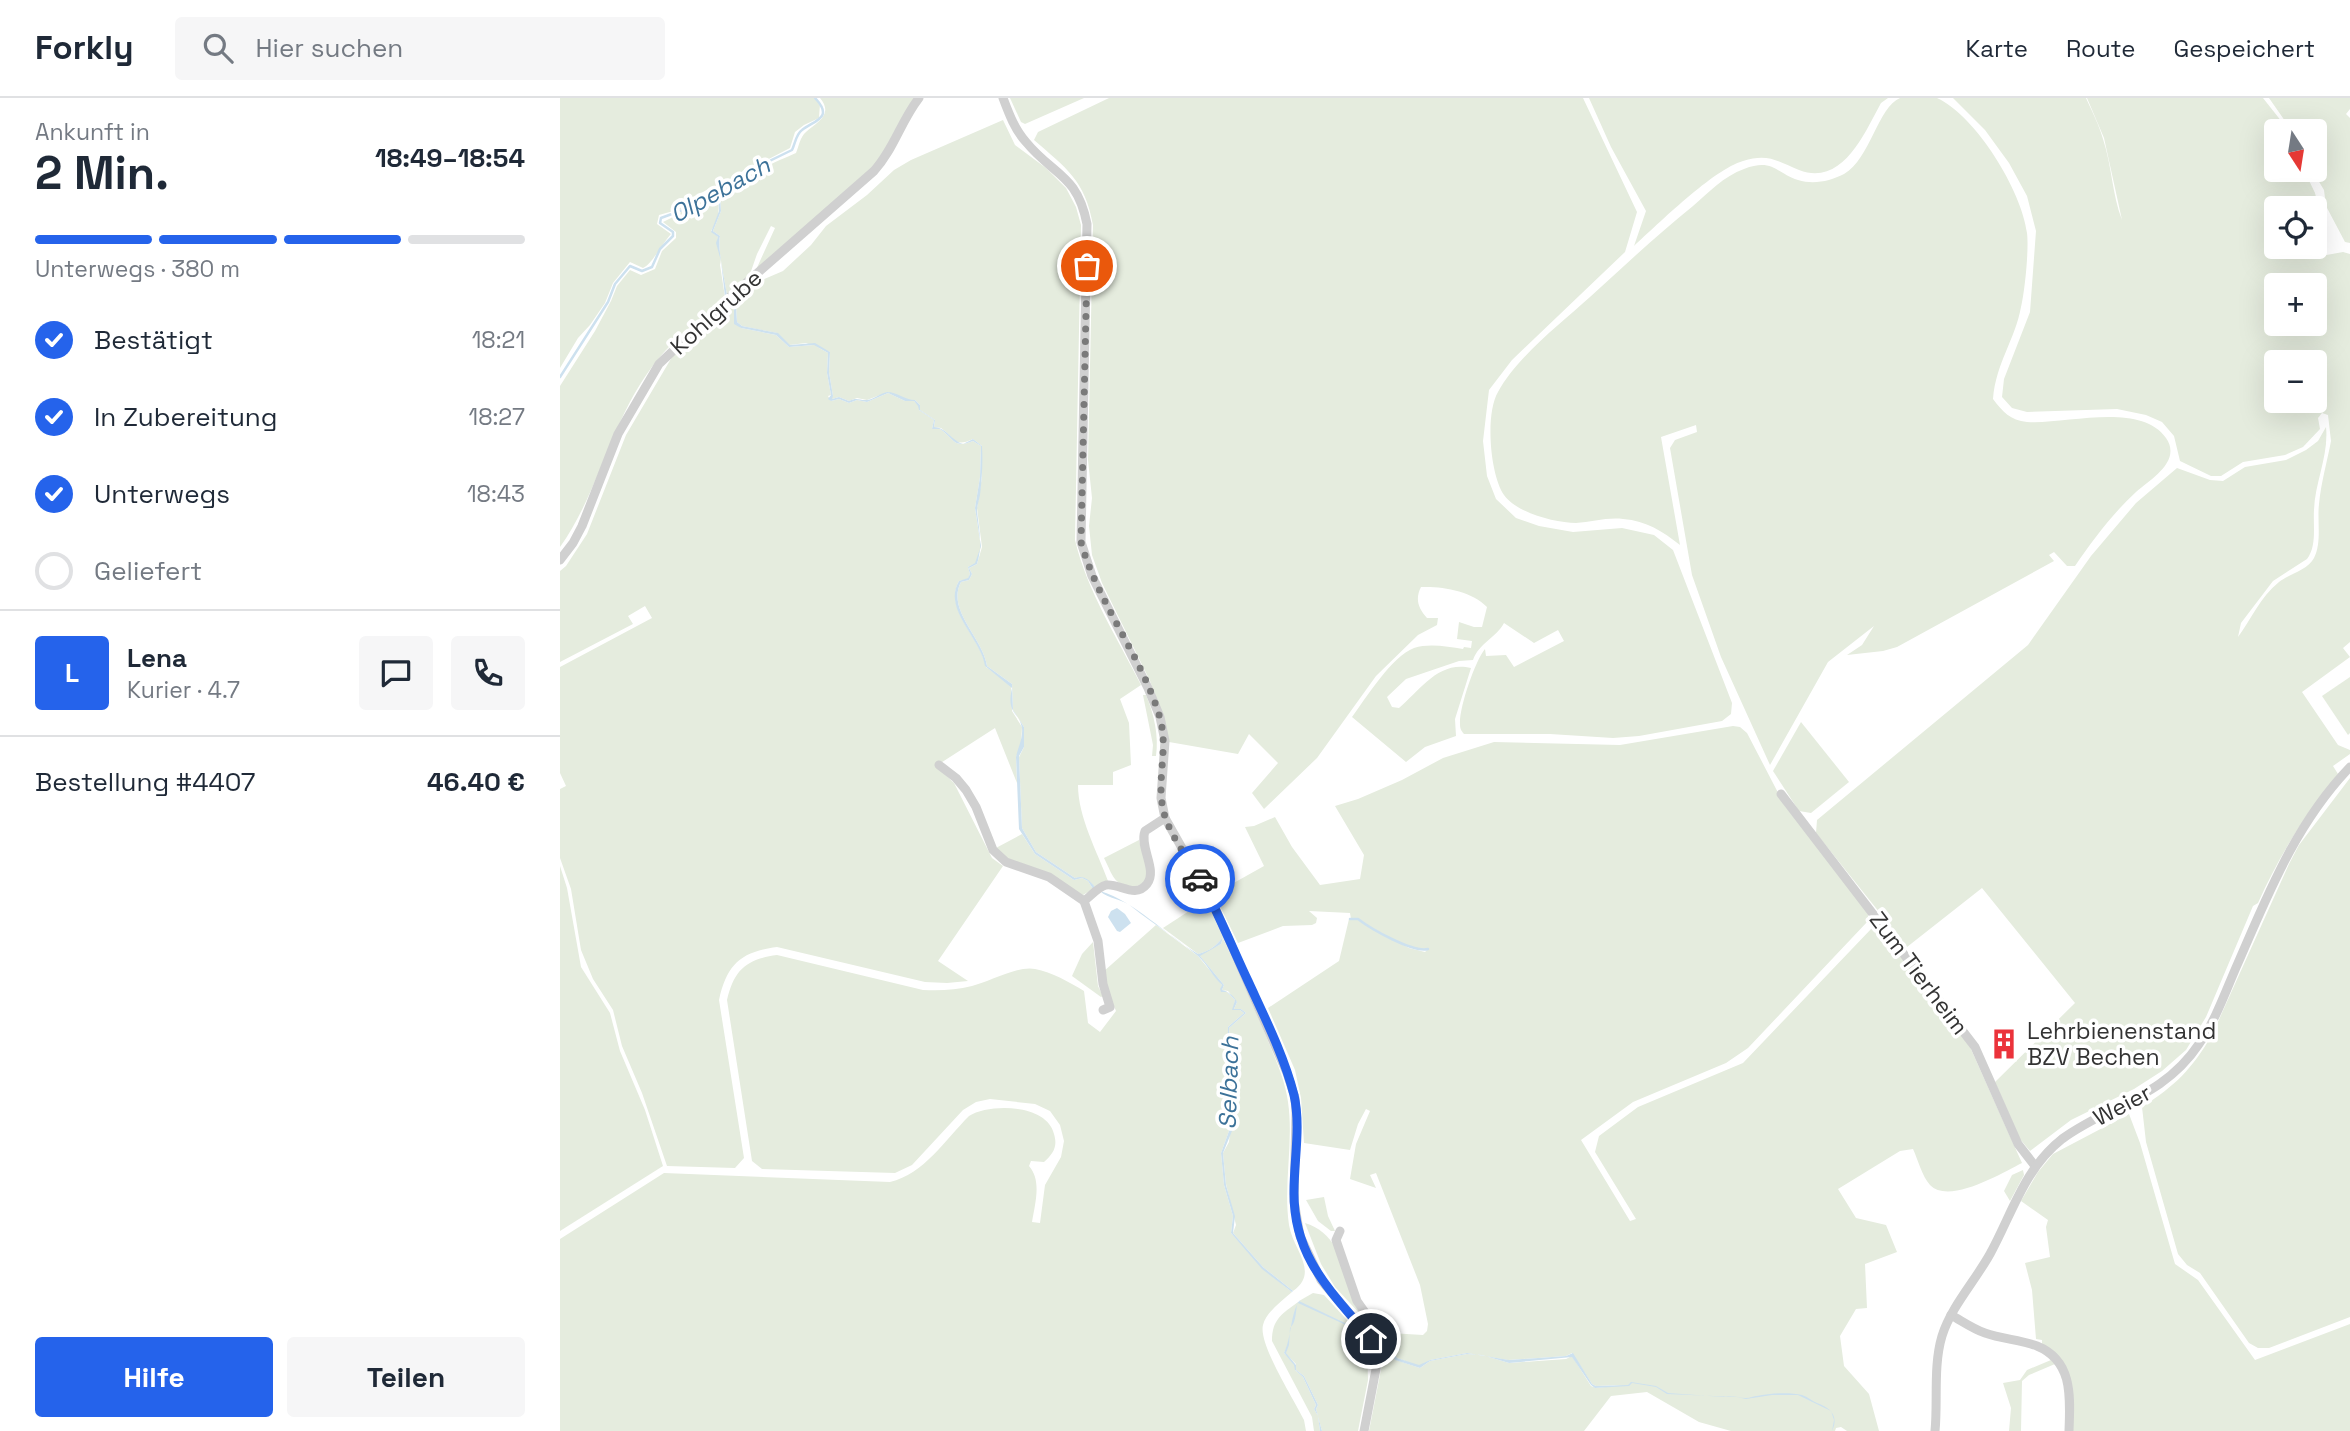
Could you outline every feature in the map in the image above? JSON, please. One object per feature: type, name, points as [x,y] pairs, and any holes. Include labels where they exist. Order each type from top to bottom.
[{"type":"street","name":"Kohlgrube","points":[[560,560],[582,526],[618,434],[659,364],[874,171],[891,150],[909,112],[919,98]]},
{"type":"street","points":[[1003,98],[1010,118],[1026,143],[1068,180],[1084,207],[1087,224],[1081,542],[1092,576],[1149,688],[1160,717],[1165,741],[1161,798],[1165,818],[1213,903],[1287,1073],[1295,1098],[1294,1211],[1308,1256],[1321,1280],[1371,1339],[1376,1351],[1377,1364],[1364,1431]]},
{"type":"street","points":[[939,765],[966,790],[976,807],[993,850],[1006,862],[1049,877],[1084,901],[1098,940],[1103,984],[1110,1007],[1103,1010]]},
{"type":"street","name":"Weier","points":[[1935,1431],[1940,1348],[1951,1315],[1990,1253],[2021,1188],[2035,1166],[2061,1140],[2159,1086],[2180,1068],[2200,1044],[2292,845],[2314,811],[2350,767]]},
{"type":"street","name":"Zum Tierheim","points":[[1781,794],[1975,1047],[2018,1144],[2035,1166]]},
{"type":"street","points":[[1084,901],[1109,884],[1139,890],[1147,883],[1151,875],[1142,839],[1145,831],[1165,818]]},
{"type":"street","points":[[1340,1231],[1336,1240],[1357,1301],[1381,1335],[1381,1343],[1376,1351]]},
{"type":"street","points":[[1951,1315],[1983,1333],[2038,1347],[2059,1363],[2066,1374],[2070,1394],[2069,1431]]},
{"type":"shaded area","points":[[560,98],[814,98],[820,104],[819,118],[795,132],[790,148],[745,169],[726,186],[710,188],[696,196],[684,208],[659,215],[657,224],[671,234],[646,266],[643,268],[630,262],[613,283],[605,303],[578,338],[560,368]]},
{"type":"shaded area","points":[[820,98],[915,98],[889,148],[871,170],[755,272],[775,228],[771,226],[749,277],[727,295],[720,256],[720,236],[713,231],[721,211],[720,197],[744,178],[796,153],[804,134],[825,114]]},
{"type":"shaded area","points":[[1010,98],[1084,98],[1025,124],[1021,122]]},
{"type":"shaded area","points":[[1109,98],[1583,98],[1637,212],[1625,252],[1512,360],[1489,390],[1483,441],[1487,476],[1496,499],[1516,518],[1539,526],[1573,532],[1622,528],[1654,535],[1673,550],[1732,703],[1731,714],[1722,721],[1613,738],[1550,734],[1464,734],[1460,726],[1462,707],[1472,674],[1485,649],[1486,656],[1506,655],[1514,667],[1564,641],[1558,630],[1534,643],[1504,623],[1479,649],[1473,660],[1459,661],[1406,679],[1387,697],[1392,707],[1399,708],[1440,672],[1449,668],[1471,668],[1455,719],[1456,736],[1425,747],[1406,762],[1352,717],[1380,678],[1406,652],[1426,646],[1471,648],[1472,641],[1457,639],[1459,622],[1482,627],[1487,607],[1473,597],[1456,591],[1421,587],[1418,596],[1420,607],[1427,618],[1438,618],[1437,625],[1418,635],[1376,676],[1317,758],[1264,809],[1252,793],[1278,763],[1249,734],[1238,754],[1169,742],[1164,718],[1150,681],[1102,583],[1092,555],[1089,526],[1092,498],[1088,460],[1093,225],[1079,186],[1065,167],[1034,140],[1038,132]]},
{"type":"shaded area","points":[[1589,98],[1888,98],[1881,103],[1850,154],[1828,171],[1814,173],[1799,170],[1766,158],[1743,161],[1702,186],[1634,246],[1646,211],[1611,147]]},
{"type":"shaded area","points":[[1900,98],[1937,98],[1967,121],[1995,156],[2016,197],[2027,233],[2021,307],[1998,374],[1993,399],[2007,415],[2027,422],[2101,417],[2139,420],[2154,427],[2166,438],[2170,454],[2163,469],[2111,518],[2075,566],[2067,566],[2054,552],[2049,555],[2054,561],[1897,647],[1847,655],[1862,645],[1874,626],[1828,662],[1770,765],[1721,657],[1692,575],[1670,448],[1675,440],[1697,432],[1696,425],[1661,437],[1680,545],[1647,524],[1632,520],[1605,519],[1576,523],[1558,521],[1527,512],[1510,501],[1504,495],[1495,473],[1490,429],[1494,402],[1506,379],[1540,342],[1723,180],[1744,169],[1762,165],[1804,181],[1822,182],[1833,179],[1853,167],[1861,157],[1892,103]]},
{"type":"shaded area","points":[[1953,98],[2086,98],[2103,139],[2122,220],[2104,138],[2087,98],[2263,98],[2280,119],[2264,119],[2264,182],[2310,182],[2316,196],[2264,196],[2264,259],[2327,259],[2327,255],[2343,252],[2350,254],[2350,642],[2343,648],[2350,657],[2302,692],[2338,745],[2350,750],[2350,754],[2333,766],[2338,774],[2294,836],[2258,903],[2253,906],[2206,1017],[2186,1050],[2162,1071],[2134,1089],[2071,1120],[2030,1151],[2020,1139],[1995,1082],[2075,1003],[1982,888],[1907,947],[1816,833],[1817,820],[2028,645],[2091,556],[2136,503],[2177,468],[2210,480],[2223,481],[2245,467],[2286,460],[2306,450],[2318,441],[2326,427],[2326,448],[2315,500],[2310,554],[2307,559],[2273,581],[2241,623],[2238,637],[2272,588],[2307,566],[2314,558],[2319,538],[2320,496],[2331,441],[2328,415],[2322,413],[2318,418],[2320,429],[2303,447],[2285,455],[2243,462],[2221,476],[2211,476],[2180,461],[2174,436],[2162,422],[2146,415],[2117,409],[2027,412],[2012,408],[2002,397],[2004,379],[2030,312],[2036,231],[2027,196],[2009,163],[1985,130]]},
{"type":"shaded area","points":[[2269,98],[2350,98],[2350,109],[2346,114],[2350,118],[2350,243],[2345,242],[2327,208],[2327,196],[2319,182],[2328,182],[2328,119],[2284,119]]},
{"type":"shaded area","points":[[1003,120],[1015,145],[1046,168],[1066,188],[1076,207],[1081,225],[1075,540],[1095,596],[1141,685],[1120,699],[1129,723],[1131,765],[1113,772],[1113,785],[1078,785],[1085,822],[1108,881],[1095,887],[1084,878],[1075,878],[1036,852],[1022,828],[1019,757],[1024,747],[1024,727],[1013,710],[1012,684],[987,666],[958,603],[961,582],[969,580],[972,574],[969,568],[977,564],[982,547],[977,508],[982,477],[982,446],[973,439],[967,442],[955,441],[941,428],[934,427],[935,420],[920,410],[920,405],[915,400],[905,400],[888,392],[867,400],[830,398],[833,396],[829,372],[830,352],[806,343],[789,345],[777,333],[742,326],[737,322],[736,306],[732,301],[755,283],[783,271],[811,245],[826,226],[867,195],[894,170]]},
{"type":"shaded area","points":[[721,192],[718,217],[711,231],[718,237],[725,297],[675,341],[649,371],[624,414],[584,505],[560,547],[560,386],[595,331],[617,286],[630,270],[641,275],[655,269],[662,251],[676,238],[676,232],[663,222]]},
{"type":"shaded area","points":[[730,303],[734,307],[734,319],[741,328],[776,335],[789,347],[814,345],[828,353],[827,373],[831,395],[828,396],[831,401],[839,399],[849,403],[857,400],[867,402],[888,393],[905,401],[914,401],[919,410],[934,420],[932,429],[940,429],[955,442],[962,444],[973,441],[981,446],[975,508],[981,547],[976,563],[968,567],[968,579],[959,581],[955,592],[956,602],[986,667],[1011,685],[1012,711],[1022,727],[1021,746],[1016,757],[1017,783],[995,728],[936,766],[954,783],[992,858],[1003,866],[938,961],[968,981],[925,982],[777,947],[745,956],[726,977],[719,1000],[744,1158],[735,1168],[667,1166],[642,1093],[622,1046],[613,1010],[593,979],[581,950],[571,889],[560,858],[560,789],[566,786],[560,773],[560,667],[652,618],[645,606],[628,616],[633,624],[560,662],[560,571],[587,534],[626,435],[672,357]]},
{"type":"shaded area","points":[[2350,677],[2350,733],[2348,735],[2322,696]]},
{"type":"shaded area","points":[[1143,695],[1146,695],[1155,725],[1156,756],[1152,756],[1153,745]]},
{"type":"shaded area","points":[[1801,722],[1849,782],[1811,813],[1799,811],[1773,771]]},
{"type":"shaded area","points":[[1733,726],[1740,727],[1747,733],[1785,806],[1868,911],[1868,921],[1748,1048],[1726,1063],[1633,1102],[1581,1140],[1630,1221],[1636,1219],[1595,1152],[1599,1136],[1638,1107],[1743,1063],[1872,928],[1882,928],[1970,1047],[2022,1163],[1976,1185],[1950,1191],[1939,1190],[1927,1181],[1913,1149],[1900,1151],[1838,1189],[1856,1218],[1886,1225],[1897,1252],[1865,1264],[1867,1308],[1856,1309],[1840,1336],[1844,1366],[1869,1394],[1879,1431],[1847,1431],[1841,1427],[1835,1431],[1731,1431],[1699,1422],[1647,1392],[1611,1396],[1584,1431],[1369,1431],[1384,1354],[1420,1368],[1430,1361],[1467,1354],[1477,1355],[1467,1353],[1430,1360],[1419,1366],[1397,1358],[1393,1353],[1385,1352],[1386,1333],[1366,1309],[1386,1323],[1390,1333],[1423,1335],[1428,1324],[1420,1285],[1376,1173],[1370,1175],[1376,1188],[1350,1179],[1356,1144],[1370,1111],[1366,1109],[1358,1124],[1350,1150],[1304,1143],[1301,1098],[1295,1070],[1268,1008],[1339,961],[1349,919],[1365,924],[1358,919],[1351,919],[1350,913],[1309,911],[1317,918],[1312,925],[1283,926],[1238,943],[1214,894],[1264,866],[1245,827],[1275,817],[1292,847],[1320,885],[1360,879],[1364,855],[1335,806],[1402,780],[1443,758],[1494,742],[1620,745]],"holes":[[[1393,939],[1413,947],[1428,949],[1425,952],[1409,948]],[[1572,1353],[1592,1384],[1623,1385],[1596,1388],[1591,1386],[1572,1356],[1566,1359],[1509,1363],[1486,1356],[1508,1360],[1566,1356]]]},
{"type":"shaded area","points":[[2350,778],[2350,1317],[2269,1348],[2258,1348],[2249,1343],[2200,1273],[2187,1265],[2178,1254],[2146,1142],[2142,1107],[2182,1076],[2212,1035],[2299,845]]},
{"type":"shaded area","points":[[1022,834],[1035,854],[1074,880],[1082,878],[1088,881],[1093,889],[1083,895],[1009,860],[994,849]]},
{"type":"shaded area","points":[[1139,840],[1146,864],[1146,877],[1137,886],[1122,885],[1112,874],[1104,858]]},
{"type":"shaded area","points":[[560,866],[567,888],[581,967],[610,1013],[620,1051],[645,1110],[663,1166],[560,1231]]},
{"type":"shaded area","points":[[1206,900],[1223,937],[1212,948],[1198,954],[1163,928]]},
{"type":"shaded area","points":[[1156,925],[1198,956],[1222,985],[1221,991],[1227,992],[1235,1000],[1233,1010],[1244,1013],[1228,1027],[1231,1083],[1229,1131],[1221,1153],[1224,1185],[1233,1216],[1231,1233],[1267,1272],[1292,1292],[1267,1316],[1263,1334],[1271,1358],[1304,1420],[1306,1431],[560,1431],[560,1239],[664,1173],[890,1182],[924,1164],[969,1116],[990,1109],[1017,1109],[1041,1117],[1049,1124],[1054,1134],[1054,1150],[1047,1159],[1044,1162],[1031,1161],[1029,1166],[1036,1185],[1032,1222],[1040,1223],[1045,1185],[1061,1157],[1064,1141],[1060,1125],[1050,1111],[1035,1104],[990,1099],[976,1102],[963,1110],[912,1165],[895,1173],[762,1169],[752,1161],[727,1000],[733,981],[743,968],[749,963],[777,955],[923,990],[966,987],[1028,968],[1035,969],[1054,975],[1084,991],[1088,1023],[1100,1032],[1116,1011],[1103,972]]},
{"type":"shaded area","points":[[1223,938],[1273,1052],[1287,1093],[1290,1133],[1287,1210],[1291,1234],[1305,1268],[1301,1284],[1293,1291],[1263,1267],[1233,1233],[1236,1225],[1226,1184],[1223,1153],[1229,1142],[1233,1100],[1229,1028],[1246,1013],[1241,1009],[1234,1009],[1237,1002],[1228,991],[1222,990],[1224,985],[1199,955],[1221,944]]},
{"type":"shaded area","points":[[1093,942],[1098,986],[1103,996],[1101,997],[1072,976],[1082,954]]},
{"type":"shaded area","points":[[2129,1114],[2175,1264],[2198,1280],[2255,1360],[2350,1324],[2350,1431],[2073,1431],[2068,1373],[2042,1345],[2042,1340],[2036,1339],[2032,1290],[2025,1263],[2050,1257],[2046,1227],[2048,1220],[2021,1201],[2038,1172],[2053,1154]]},
{"type":"shaded area","points":[[2023,1170],[2024,1175],[2010,1201],[2004,1191],[2012,1175]]},
{"type":"shaded area","points":[[1324,1197],[1335,1231],[1318,1221],[1306,1200]]},
{"type":"shaded area","points":[[1305,1223],[1323,1232],[1336,1248],[1374,1329],[1335,1287],[1321,1264]]},
{"type":"shaded area","points":[[1313,1293],[1324,1295],[1367,1345],[1368,1380],[1358,1431],[1322,1431],[1318,1417],[1320,1431],[1314,1431],[1312,1417],[1272,1341],[1274,1327],[1279,1318]],"holes":[[[1288,1345],[1285,1353],[1296,1364],[1296,1370],[1304,1376],[1318,1405],[1318,1416],[1303,1377],[1295,1370],[1295,1365],[1284,1353]]]},
{"type":"shaded area","points":[[2051,1360],[2055,1364],[2029,1375],[2022,1381],[2021,1431],[2009,1431],[2011,1408],[2003,1383],[2020,1380],[2027,1370]]},
{"type":"water","points":[[725,191],[720,197],[721,211],[713,231],[720,236],[721,260],[716,243],[718,237],[711,232],[719,211],[718,196]]},
{"type":"water","points":[[721,262],[727,295],[725,297]]},
{"type":"water","points":[[732,301],[736,306],[737,322],[742,326],[778,333],[790,345],[815,343],[830,352],[832,399],[839,397],[849,401],[856,399],[869,400],[887,392],[894,393],[915,400],[920,405],[920,410],[935,420],[934,427],[939,429],[932,429],[934,420],[919,410],[914,401],[905,401],[888,393],[867,402],[857,400],[849,403],[839,399],[831,401],[828,399],[831,395],[827,373],[828,353],[814,345],[789,347],[776,335],[741,328],[734,324],[734,307],[730,303]]},
{"type":"water","points":[[973,439],[982,446],[982,476],[977,511],[980,540],[975,508],[981,446],[973,441],[964,444]]},
{"type":"water","points":[[980,549],[977,564],[969,568],[972,574],[969,580],[961,582],[958,603],[987,666],[1012,684],[1013,710],[1012,688],[985,666],[955,602],[959,581],[968,578],[970,574],[968,567],[975,563]]},
{"type":"water","points":[[1013,711],[1024,727],[1024,747],[1019,756],[1022,828],[1036,852],[1075,878],[1081,877],[1086,879],[1095,887],[1093,889],[1088,881],[1082,878],[1074,880],[1035,854],[1019,829],[1016,757],[1022,728]]},
{"type":"water","points":[[1100,891],[1113,896],[1128,904],[1107,896]]},
{"type":"water","points":[[1117,908],[1131,923],[1120,932],[1108,917],[1111,911]]},
{"type":"water","points":[[1223,937],[1221,944],[1200,956],[1224,985],[1222,990],[1226,992],[1221,992],[1222,985],[1186,946],[1198,954],[1212,948]]},
{"type":"water","points":[[1227,992],[1233,996],[1237,1002],[1234,1009],[1241,1009],[1246,1013],[1229,1028],[1233,1083],[1232,1131],[1223,1153],[1226,1185],[1235,1216],[1233,1233],[1263,1267],[1292,1292],[1262,1269],[1231,1233],[1233,1216],[1224,1185],[1221,1153],[1229,1131],[1231,1083],[1228,1027],[1244,1013],[1232,1010],[1235,1000]]},
{"type":"water","points":[[1299,1301],[1347,1324],[1352,1329],[1353,1339],[1364,1345],[1352,1340],[1351,1329],[1346,1325],[1298,1303]]},
{"type":"water","points":[[1297,1305],[1295,1320],[1291,1327],[1294,1313]]},
{"type":"water","points":[[1290,1334],[1286,1353],[1296,1365],[1296,1370],[1304,1376],[1318,1405],[1318,1416],[1303,1377],[1295,1370],[1284,1353]]},
{"type":"water","points":[[1394,1353],[1397,1358],[1419,1365],[1430,1360],[1467,1353],[1477,1355],[1467,1354],[1430,1361],[1420,1368],[1395,1360],[1392,1355],[1384,1354]]},
{"type":"water","points":[[1573,1353],[1592,1384],[1596,1386],[1628,1385],[1631,1382],[1656,1386],[1668,1393],[1704,1396],[1667,1394],[1656,1387],[1632,1383],[1629,1386],[1595,1388],[1591,1385],[1572,1357],[1509,1363],[1486,1356],[1509,1360],[1566,1356]]},
{"type":"water","points":[[1797,1394],[1830,1411],[1798,1395],[1746,1399],[1737,1397]]},
{"type":"waterway","name":"Olpebach","points":[[560,377],[608,302],[615,284],[630,266],[642,271],[652,267],[660,249],[673,236],[673,232],[660,223],[661,218],[688,208],[698,198],[729,186],[745,173],[792,150],[800,132],[823,114],[815,98]]},
{"type":"waterway","points":[[1350,919],[1358,919],[1403,944],[1428,949]]},
{"type":"way so far","points":[[1087,266],[1081,542],[1092,576],[1149,688],[1160,717],[1165,741],[1162,808],[1170,828],[1200,879]]},
{"type":"place","name":"Lehrbienenstand BZV Bechen","points":[[2004,1044]]},
{"type":"route","points":[[1200,879],[1264,1017],[1295,1098],[1297,1129],[1294,1200],[1300,1236],[1321,1280],[1371,1339]]},
{"type":"water label","name":"Selbach","points":[[1229,1083]]}]
